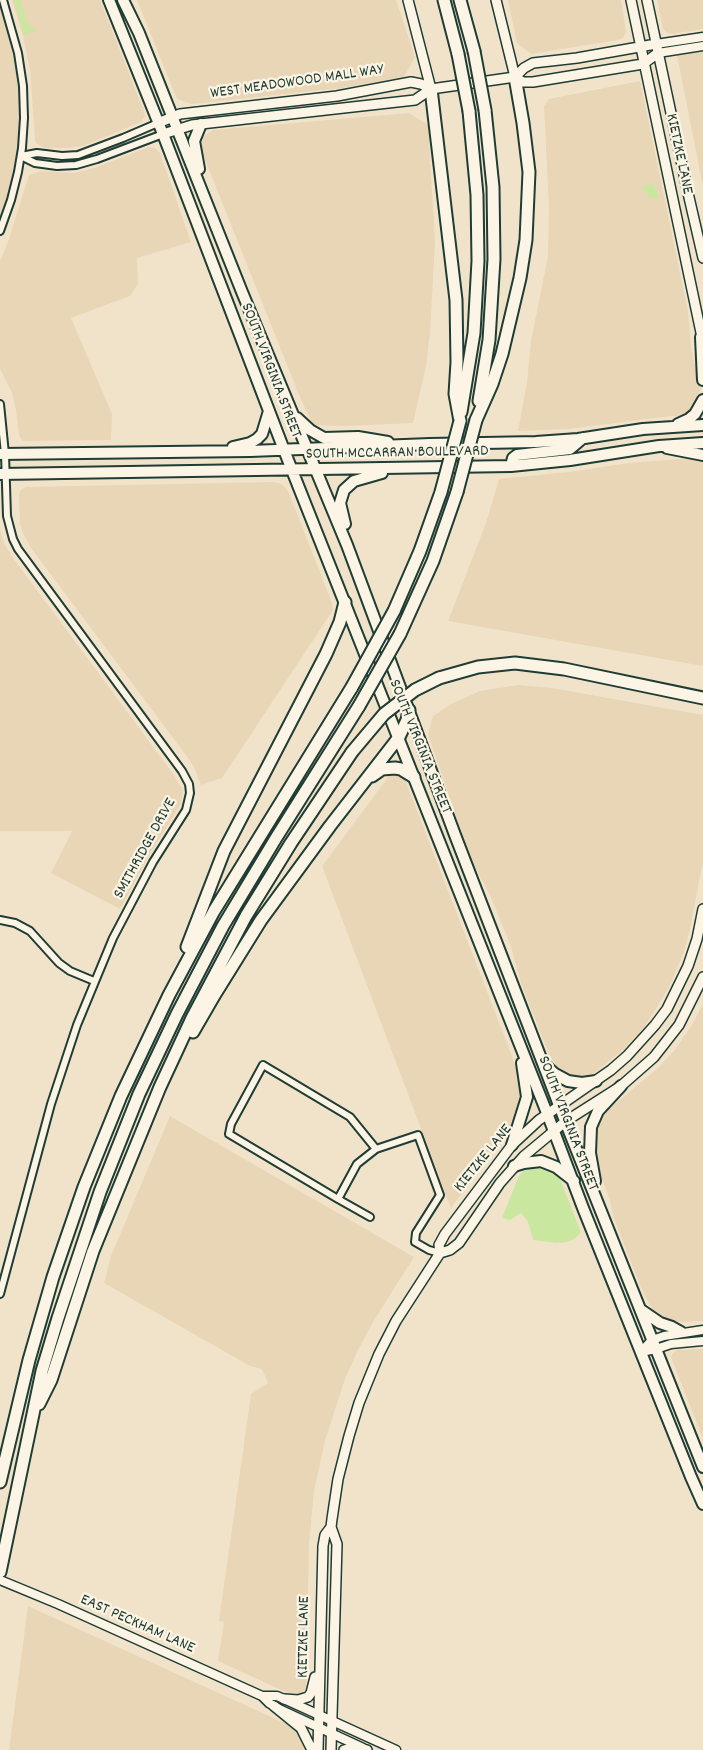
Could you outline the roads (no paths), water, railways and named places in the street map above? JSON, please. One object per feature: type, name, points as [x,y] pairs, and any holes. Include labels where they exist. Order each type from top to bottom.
[{"type":"highway","points":[[0,1482],[29,1360],[66,1238],[121,1096],[169,995],[228,887],[352,687],[394,611],[420,551],[441,492],[460,421],[474,333],[478,275],[477,196],[468,111],[458,54],[444,0]]},
{"type":"highway","points":[[0,1572],[47,1354],[66,1291],[100,1192],[152,1066],[223,926],[276,838],[360,706],[400,634],[434,561],[457,492],[476,420],[489,340],[494,259],[493,187],[485,110],[474,51],[460,0]]},
{"type":"highway","points":[[476,420],[492,384],[502,354],[520,278],[526,240],[529,172],[523,123],[514,76]]},
{"type":"highway","points":[[431,89],[456,300],[457,362],[455,394],[460,421]]},
{"type":"highway","points":[[169,995],[224,851],[329,648],[340,622],[345,602]]},
{"type":"highway","points":[[32,1419],[51,1380],[93,1251],[134,1147],[163,1081],[219,965],[246,916],[291,843],[352,752],[384,714],[415,690],[439,678],[478,667],[515,663],[564,669],[703,698]]},
{"type":"highway","points":[[134,1147],[188,1042],[236,960],[282,890],[399,737],[407,720],[409,710]]},
{"type":"highway","points":[[357,791],[375,774],[388,768],[401,769],[414,777]]},
{"type":"main road","name":"SOUTH VIRGINIA STREET","points":[[109,0],[170,131],[284,450],[703,1504]]},
{"type":"main road","name":"SOUTH VIRGINIA STREET","points":[[123,0],[139,33],[165,119],[203,192],[242,292],[317,470],[474,884],[703,1467]]},
{"type":"main road","points":[[408,0],[431,89]]},
{"type":"main road","points":[[496,0],[514,76]]},
{"type":"main road","name":"KIETZKE LANE","points":[[631,0],[702,340]]},
{"type":"main road","name":"KIETZKE LANE","points":[[647,0],[703,258]]},
{"type":"main road","name":"WEST MEADOWOOD MALL WAY","points":[[170,131],[201,124],[414,100],[431,89],[514,76],[527,65],[533,63],[577,58],[640,47],[657,49]]},
{"type":"main road","name":"WEST MEADOWOOD MALL WAY","points":[[514,76],[523,82],[532,82],[644,64],[657,49]]},
{"type":"main road","name":"WEST MEADOWOOD MALL WAY","points":[[165,119],[191,112],[338,96],[411,82],[431,89]]},
{"type":"main road","points":[[201,124],[194,141],[203,192]]},
{"type":"main road","points":[[702,340],[703,380]]},
{"type":"main road","points":[[671,426],[689,419],[695,414],[703,400]]},
{"type":"main road","points":[[217,451],[250,443],[257,439],[262,434],[269,411]]},
{"type":"main road","points":[[294,414],[310,430],[324,438],[358,436],[401,445]]},
{"type":"main road","name":"SOUTH MCCARRAN BOULEVARD","points":[[3,454],[284,450],[556,441],[634,430],[703,425]]},
{"type":"main road","points":[[510,466],[512,458],[518,455],[570,449],[584,438]]},
{"type":"main road","name":"SOUTH MCCARRAN BOULEVARD","points":[[3,474],[510,466],[570,460],[659,446],[703,443]]},
{"type":"main road","points":[[659,446],[703,456]]},
{"type":"main road","points":[[356,569],[341,508],[341,496],[344,490],[354,481],[363,478],[411,468]]},
{"type":"main road","points":[[459,890],[474,884]]},
{"type":"main road","name":"KIETZKE LANE","points":[[331,1750],[337,1544],[331,1527],[343,1457],[366,1383],[396,1322],[440,1253],[439,1245],[441,1240],[512,1145],[548,1113],[627,1056],[667,1008],[694,949],[703,909]]},
{"type":"main road","name":"KIETZKE LANE","points":[[440,1253],[450,1250],[459,1243],[500,1183],[514,1166],[554,1130],[621,1086],[654,1056],[670,1038],[685,1015],[703,977]]},
{"type":"main road","points":[[512,1145],[527,1097],[517,1037]]},
{"type":"main road","points":[[544,1064],[555,1074],[568,1081],[582,1083],[596,1080]]},
{"type":"main road","points":[[600,1206],[590,1154],[591,1127],[598,1111],[621,1086]]},
{"type":"main road","points":[[514,1166],[541,1161],[556,1167],[574,1181]]},
{"type":"main road","points":[[640,1309],[660,1323],[681,1332]]},
{"type":"main road","name":"KIETZKE LANE","points":[[318,1750],[323,1546],[325,1535],[331,1527]]},
{"type":"main road","points":[[284,1699],[298,1700],[307,1697],[311,1693],[320,1650]]},
{"type":"main road","points":[[274,1706],[301,1728],[312,1750]]},
{"type":"main road","points":[[344,1750],[351,1748],[367,1750]]},
{"type":"street","points":[[0,231],[13,191],[21,156],[24,128],[22,81],[16,42],[3,0]]},
{"type":"street","points":[[657,49],[703,37]]},
{"type":"street","points":[[657,49],[703,46]]},
{"type":"street","points":[[21,156],[37,154],[78,155],[132,135],[165,119]]},
{"type":"street","points":[[21,156],[35,163],[57,166],[76,165],[92,161],[170,131]]},
{"type":"street","name":"SMITHRIDGE DRIVE","points":[[0,404],[3,474],[9,527],[18,549],[186,776],[190,793],[186,810],[153,862],[131,903],[94,981],[77,1025],[54,1096],[0,1294]]},
{"type":"street","points":[[0,920],[23,926],[37,938],[59,963],[94,981]]},
{"type":"street","points":[[370,1216],[229,1134],[231,1124],[263,1065],[350,1117],[376,1150]]},
{"type":"street","points":[[338,1198],[357,1164],[376,1150],[418,1135],[440,1196],[416,1232],[416,1242],[429,1250],[440,1253]]},
{"type":"street","points":[[641,1352],[681,1332],[703,1330]]},
{"type":"street","points":[[654,1345],[703,1341]]},
{"type":"street","name":"EAST PECKHAM LANE","points":[[0,1580],[58,1604],[262,1696],[274,1706],[367,1750]]},
{"type":"street","name":"EAST PECKHAM LANE","points":[[262,1696],[276,1696],[284,1699],[396,1750]]}]
